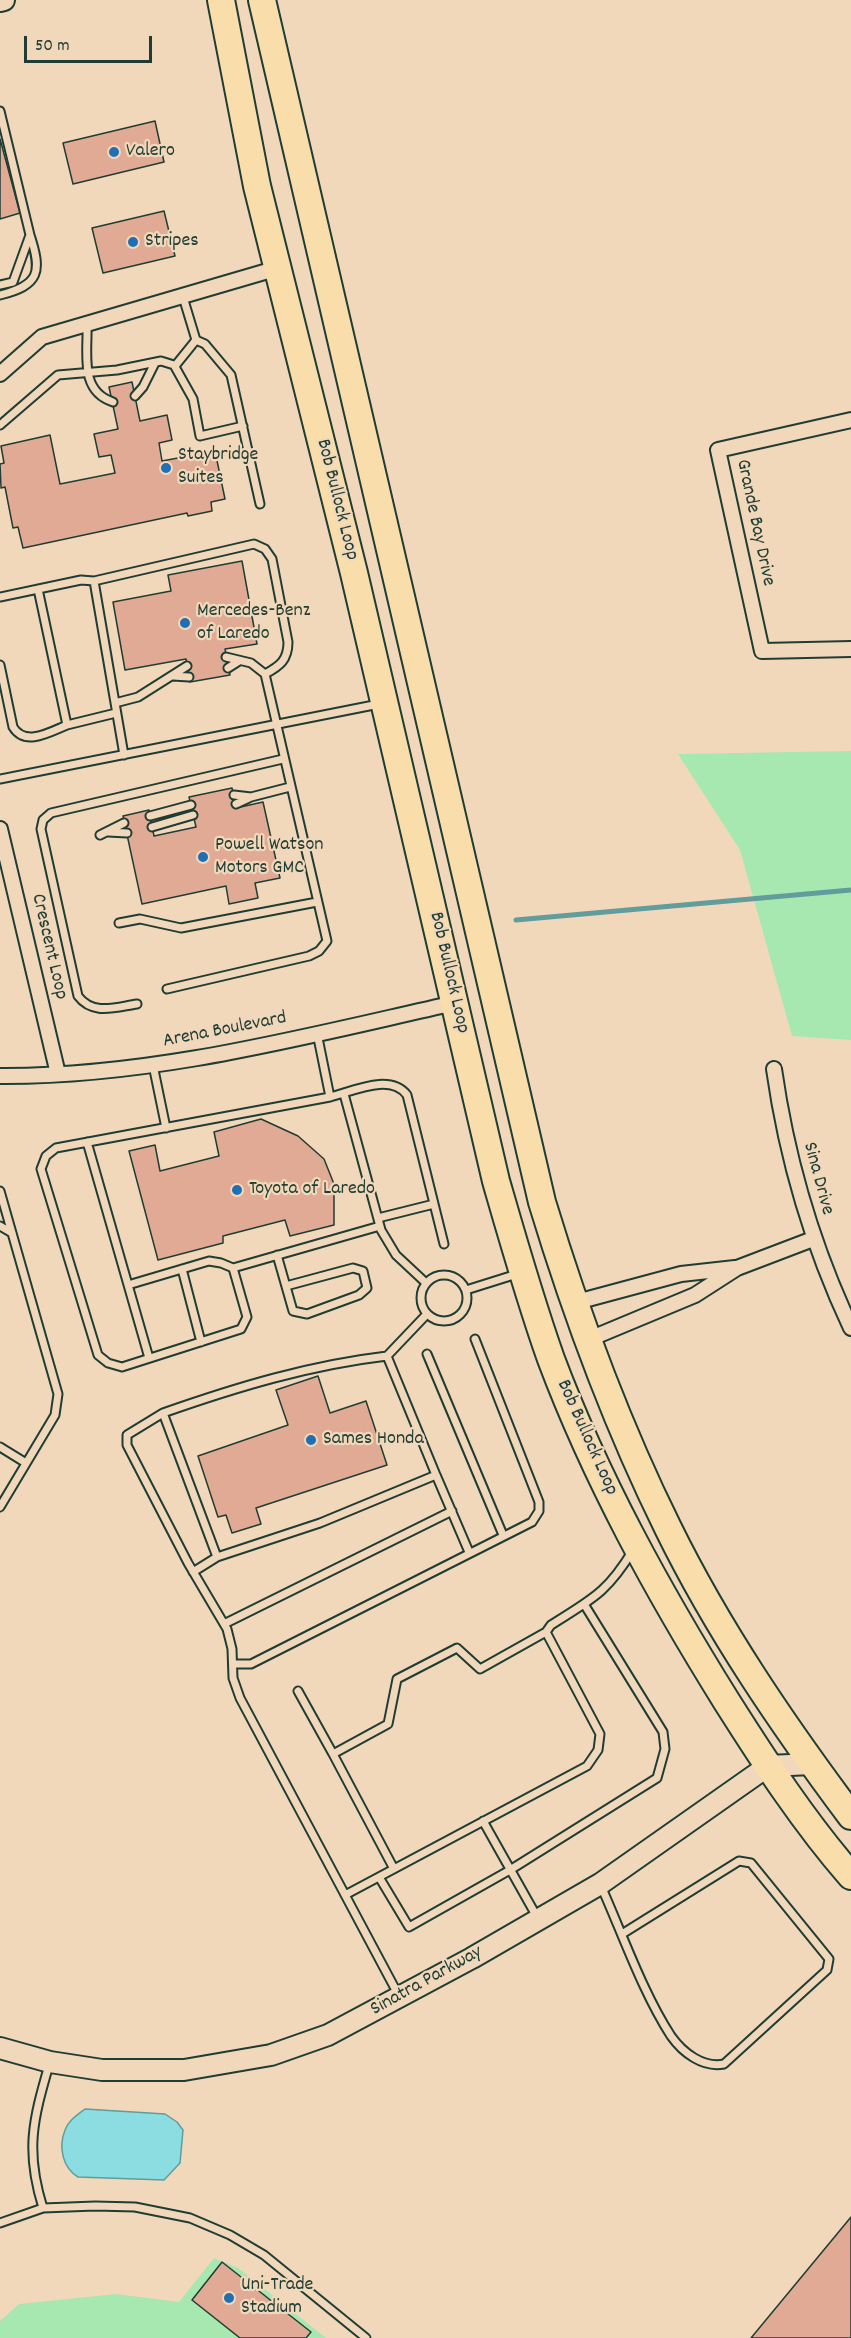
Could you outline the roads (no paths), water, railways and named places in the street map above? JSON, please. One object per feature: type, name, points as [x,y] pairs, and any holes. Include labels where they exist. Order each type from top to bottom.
[{"type":"highway","name":"Bob Bullock Loop","points":[[221,0],[257,186],[385,703],[496,1180],[522,1273],[556,1371],[593,1458],[635,1545],[692,1645],[768,1766],[851,1876]]},
{"type":"highway","name":"Bob Bullock Loop","points":[[262,0],[542,1202],[573,1303],[610,1402],[668,1529],[726,1635],[812,1764],[851,1816]]},
{"type":"street","points":[[0,374],[42,337],[87,326],[278,268]]},
{"type":"street","name":"Grande Bay Drive","points":[[851,420],[718,450],[762,651],[851,649]]},
{"type":"street","name":"Crescent Loop","points":[[0,829],[5,869],[58,1074]]},
{"type":"street","name":"Arena Boulevard","points":[[0,1076],[58,1074],[153,1065],[455,1003]]},
{"type":"street","name":"Sina Drive","points":[[774,1069],[781,1119],[813,1239],[851,1328]]},
{"type":"street","points":[[587,1340],[695,1294],[737,1268],[813,1239]]},
{"type":"street","points":[[573,1303],[681,1274],[737,1268]]},
{"type":"street","points":[[768,1766],[812,1764]]},
{"type":"street","name":"Sinatra Parkway","points":[[0,2048],[50,2061],[102,2070],[139,2072],[226,2065],[271,2055],[328,2035],[400,1998],[600,1884],[768,1766]]},
{"type":"lane","points":[[0,111],[38,260],[36,273],[30,283],[19,290],[0,295]]},
{"type":"lane","points":[[0,285],[13,282],[30,235]]},
{"type":"lane","points":[[183,297],[196,340],[205,344],[231,375],[260,504]]},
{"type":"lane","points":[[87,326],[87,374],[94,391],[112,402]]},
{"type":"lane","points":[[175,366],[196,340]]},
{"type":"lane","points":[[0,425],[58,375],[87,374],[161,361],[175,366],[193,399],[200,436],[243,426]]},
{"type":"lane","points":[[135,396],[143,387],[155,363]]},
{"type":"lane","points":[[0,597],[81,580],[94,581],[254,544],[265,549],[272,559],[288,642],[288,652],[282,665],[265,674]]},
{"type":"lane","points":[[94,581],[124,755]]},
{"type":"lane","points":[[38,589],[67,725]]},
{"type":"lane","points":[[167,989],[309,956],[319,951],[327,941],[265,674],[251,663],[239,662],[226,657]]},
{"type":"lane","points":[[228,668],[239,662]]},
{"type":"lane","points":[[0,665],[13,727],[18,735],[24,738],[116,713]]},
{"type":"lane","points":[[115,703],[138,697],[187,666]]},
{"type":"lane","points":[[171,677],[189,677]]},
{"type":"lane","points":[[0,779],[385,703]]},
{"type":"lane","points":[[138,1004],[96,1010],[85,1005],[78,996],[41,829],[43,820],[51,813],[283,759]]},
{"type":"lane","points":[[236,804],[251,797],[290,787]]},
{"type":"lane","points":[[234,795],[251,797]]},
{"type":"lane","points":[[150,816],[191,805]]},
{"type":"lane","points":[[152,827],[193,815]]},
{"type":"lane","points":[[100,835],[124,823]]},
{"type":"lane","points":[[108,832],[127,833]]},
{"type":"lane","points":[[119,923],[140,919],[181,928],[317,902]]},
{"type":"lane","points":[[317,1033],[330,1097]]},
{"type":"lane","points":[[153,1065],[166,1128]]},
{"type":"lane","points":[[233,1268],[247,1317],[241,1329],[122,1367],[108,1363],[98,1355],[41,1169],[46,1156],[56,1148],[330,1097],[390,1083],[400,1086],[408,1095],[444,1244]]},
{"type":"lane","points":[[344,1094],[379,1222],[396,1255],[426,1283]]},
{"type":"lane","points":[[87,1142],[149,1358]]},
{"type":"lane","points":[[0,1191],[58,1394],[55,1415],[0,1507]]},
{"type":"lane","points":[[128,1285],[208,1261],[233,1268],[435,1204]]},
{"type":"lane","points":[[0,1226],[12,1233]]},
{"type":"lane","points":[[277,1255],[293,1311],[298,1314],[307,1314],[359,1295],[367,1288],[363,1271],[353,1268],[286,1286]]},
{"type":"lane","points":[[182,1269],[201,1342]]},
{"type":"lane","points":[[466,1290],[522,1273]]},
{"type":"lane","points":[[436,1275],[451,1275],[458,1278],[466,1290],[466,1305],[458,1317],[443,1321],[427,1314],[421,1301],[426,1283],[436,1275]]},
{"type":"lane","points":[[400,1998],[240,1698],[232,1678],[232,1650],[224,1624],[193,1572],[127,1445],[127,1436],[136,1428],[163,1413],[246,1384],[344,1361],[387,1356],[427,1314]]},
{"type":"lane","points":[[232,1664],[251,1664],[532,1521],[539,1511],[539,1502],[475,1340]]},
{"type":"lane","points":[[428,1354],[503,1535]]},
{"type":"lane","points":[[387,1356],[469,1552]]},
{"type":"lane","points":[[163,1413],[217,1557]]},
{"type":"lane","points":[[0,1447],[26,1463]]},
{"type":"lane","points":[[193,1572],[217,1557],[320,1523],[436,1475]]},
{"type":"lane","points":[[0,1491],[7,1495]]},
{"type":"lane","points":[[224,1624],[452,1511]]},
{"type":"lane","points":[[333,1754],[388,1724],[398,1679],[457,1648],[480,1669],[546,1632],[551,1625],[605,1590],[617,1576],[635,1545]]},
{"type":"lane","points":[[379,1877],[408,1927],[510,1870],[657,1778],[665,1749],[663,1732],[584,1604]]},
{"type":"lane","points":[[345,1895],[586,1766],[598,1750],[600,1734],[546,1632]]},
{"type":"lane","points":[[298,1690],[393,1869]]},
{"type":"lane","points":[[483,1821],[538,1920]]},
{"type":"lane","points":[[600,1884],[622,1934],[672,2037],[700,2062],[713,2066],[724,2064],[827,1970],[829,1959],[751,1863],[739,1861],[622,1934]]},
{"type":"lane","points":[[43,2208],[34,2178],[31,2143],[36,2110],[50,2061]]},
{"type":"lane","points":[[0,2223],[43,2208],[135,2207],[190,2218],[230,2235],[264,2255],[366,2338]]},
{"type":"water","points":[[85,2109],[165,2114],[177,2122],[183,2130],[180,2163],[164,2180],[78,2177],[65,2163],[62,2144],[68,2124]]},
{"type":"waterway","points":[[516,920],[851,890]]},
{"type":"place","name":"Valero","points":[[114,152]]},
{"type":"place","name":"Stripes","points":[[133,242]]},
{"type":"place","name":"Staybridge Suites","points":[[166,468]]},
{"type":"place","name":"Mercedes-Benz of Laredo","points":[[185,623]]},
{"type":"place","name":"Powell Watson Motors GMC","points":[[203,857]]},
{"type":"place","name":"Toyota of Laredo","points":[[237,1190]]},
{"type":"place","name":"Sames Honda","points":[[311,1440]]},
{"type":"place","name":"Uni-Trade Stadium","points":[[229,2298]]}]
